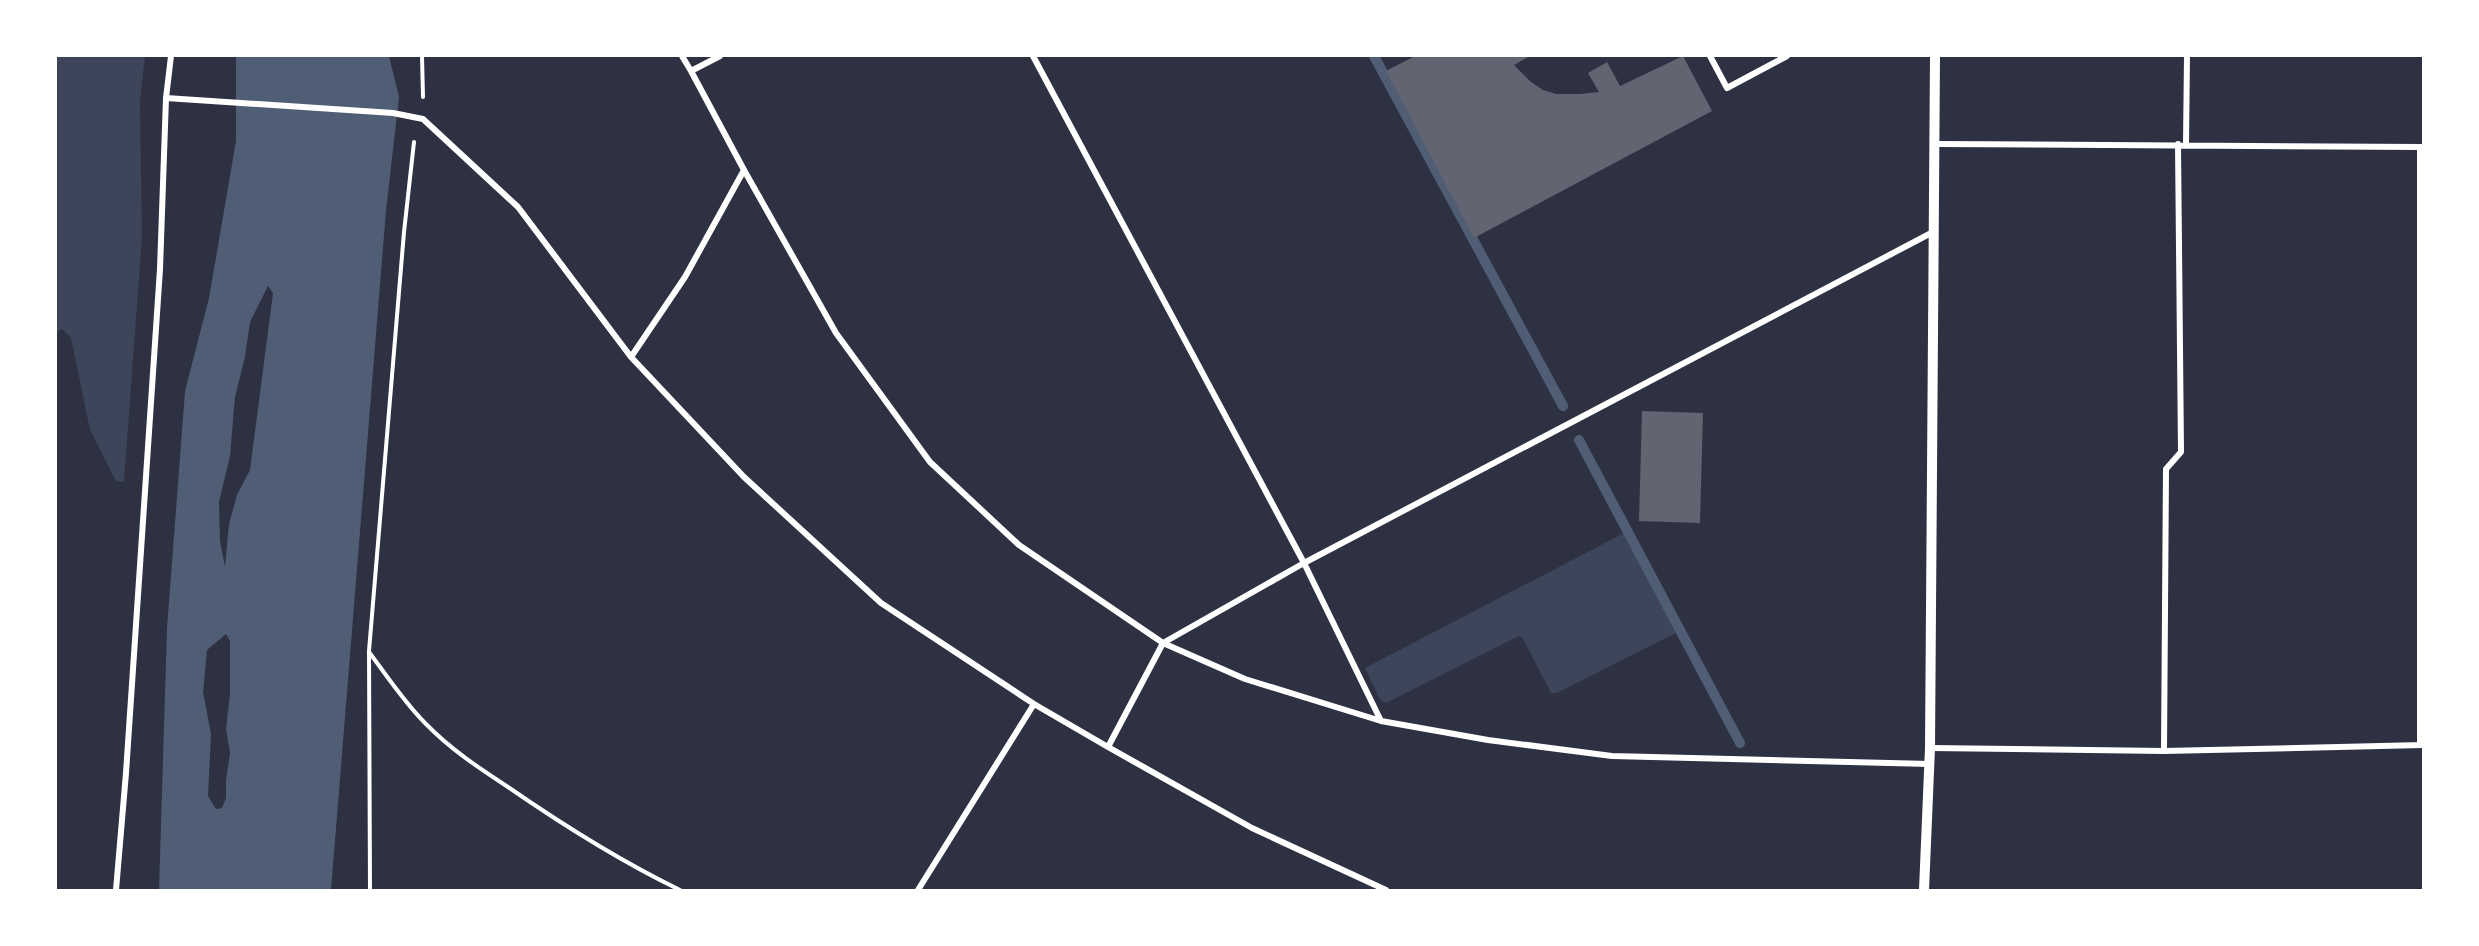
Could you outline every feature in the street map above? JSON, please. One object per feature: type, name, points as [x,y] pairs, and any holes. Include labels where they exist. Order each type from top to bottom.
[{"type":"street","points":[[116,891],[160,269],[166,98],[171,56]]},
{"type":"street","points":[[682,56],[836,333],[930,462],[1018,545],[1163,643],[1245,679],[1381,721],[1488,740],[1612,756],[1930,764]]},
{"type":"street","points":[[691,71],[720,56]]},
{"type":"street","points":[[1033,56],[1304,562],[1381,721]]},
{"type":"street","points":[[1710,56],[1727,88],[1787,56]]},
{"type":"street","points":[[1924,891],[1930,764],[1935,56]]},
{"type":"street","points":[[2186,144],[2187,56]]},
{"type":"street","points":[[166,98],[393,114],[423,119],[519,207],[632,357],[744,477],[881,603],[1034,704],[1108,747],[1252,828],[1386,891]]},
{"type":"street","points":[[1930,748],[2164,751],[2422,745],[2422,147],[1936,144]]},
{"type":"street","points":[[2164,751],[2166,469],[2181,452],[2178,144]]},
{"type":"street","points":[[632,357],[685,277],[744,171]]},
{"type":"street","points":[[1108,747],[1163,643],[1304,562],[1935,231]]},
{"type":"street","points":[[918,891],[1034,704]]},
{"type":"path","points":[[370,891],[369,651],[404,232],[415,135],[423,119],[422,56]]},
{"type":"path","points":[[369,651],[426,724],[462,756],[548,814],[645,873],[680,891]]},
{"type":"shaded area","points":[[56,56],[145,56],[140,102],[142,237],[124,482],[116,481],[90,430],[71,338],[62,329],[56,332]]},
{"type":"shaded area","points":[[236,56],[389,56],[399,97],[386,211],[331,890],[159,890],[167,628],[185,391],[209,298],[236,141]],"holes":[[[268,286],[273,293],[250,470],[237,495],[229,524],[225,567],[220,541],[219,502],[230,456],[235,397],[245,357],[250,322]],[[226,634],[230,641],[230,694],[226,729],[230,753],[226,798],[222,808],[216,809],[208,796],[211,734],[203,692],[207,650]]]},
{"type":"shaded area","points":[[1626,532],[1630,535],[1680,631],[1557,693],[1551,693],[1523,639],[1519,636],[1386,703],[1380,700],[1365,668]]},
{"type":"building","points":[[1415,56],[1530,56],[1514,65],[1531,82],[1543,90],[1556,94],[1580,94],[1599,92],[1588,73],[1607,62],[1620,86],[1683,56],[1712,111],[1474,238],[1386,71]]},
{"type":"building","points":[[1642,411],[1703,413],[1700,523],[1639,521]]},
{"type":"waterway","points":[[1374,56],[1563,406]]},
{"type":"waterway","points":[[1579,440],[1740,743]]}]
